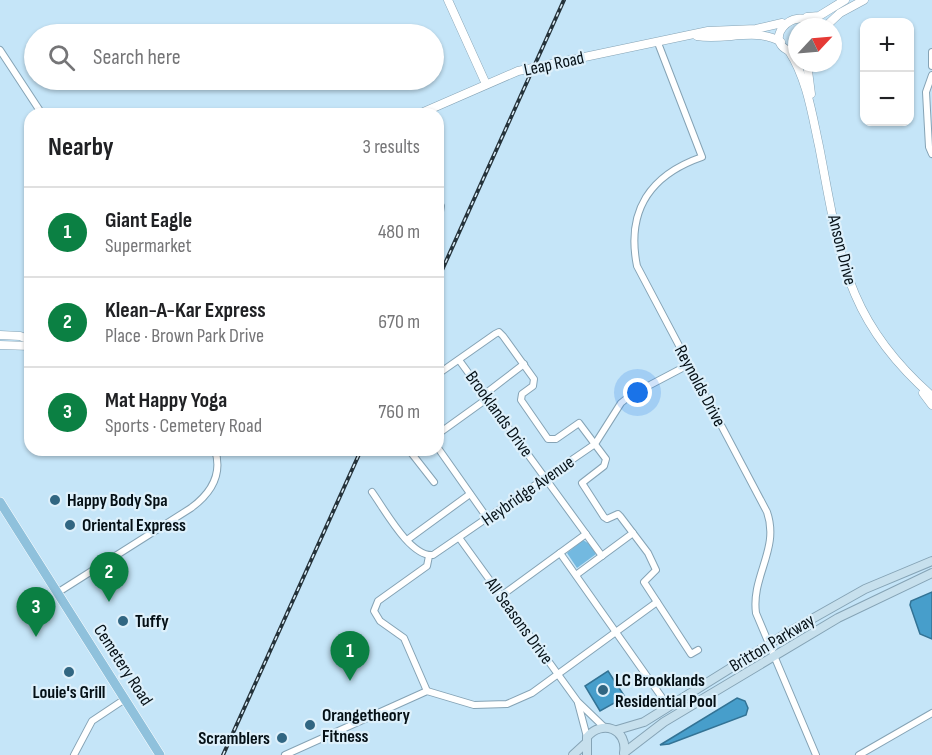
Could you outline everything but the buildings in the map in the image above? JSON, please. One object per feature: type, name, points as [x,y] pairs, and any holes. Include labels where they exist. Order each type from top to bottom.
[{"type":"main road","name":"Cemetery Road","points":[[0,502],[160,755]]},
{"type":"main road","name":"Britton Parkway","points":[[617,730],[637,726],[769,644],[865,589],[932,561]]},
{"type":"main road","name":"Britton Parkway","points":[[624,753],[664,722],[860,605],[932,573]]},
{"type":"main road","points":[[573,755],[592,732],[604,727],[617,730],[623,738],[624,753]]},
{"type":"main road","points":[[586,740],[587,755]]},
{"type":"street","points":[[448,0],[486,84]]},
{"type":"street","points":[[807,17],[819,16],[845,0]]},
{"type":"street","points":[[835,18],[864,0]]},
{"type":"street","name":"Leap Road","points":[[432,108],[518,71],[696,36],[708,31],[766,28],[782,23],[794,15],[807,17]]},
{"type":"street","points":[[781,42],[779,32],[782,23]]},
{"type":"street","name":"Leap Road","points":[[696,36],[712,39],[762,35],[781,42]]},
{"type":"street","name":"Anson Drive","points":[[781,42],[788,48]]},
{"type":"street","name":"Reynolds Drive","points":[[658,43],[702,158],[680,165],[658,181],[650,192],[634,227],[635,253],[643,279],[770,520],[771,544],[759,577],[755,599],[756,613],[816,755]]},
{"type":"street","points":[[0,50],[24,87]]},
{"type":"street","points":[[932,52],[932,66]]},
{"type":"street","name":"Anson Drive","points":[[800,72],[811,107]]},
{"type":"street","name":"Anson Drive","points":[[808,72],[811,107],[837,236],[850,285],[877,338],[932,405]]},
{"type":"street","points":[[932,75],[927,86],[929,147],[932,154]]},
{"type":"street","points":[[26,90],[38,108]]},
{"type":"street","points":[[927,109],[932,103]]},
{"type":"street","points":[[444,370],[499,332],[535,382],[522,394],[521,400],[548,439],[556,439],[579,423],[595,444],[606,463],[582,483],[604,517],[607,519],[618,514],[656,566],[655,573],[644,582],[691,654],[698,650]]},
{"type":"street","points":[[0,335],[24,338]]},
{"type":"street","points":[[0,345],[24,346]]},
{"type":"street","name":"Brooklands Drive","points":[[459,360],[602,556]]},
{"type":"street","points":[[444,429],[524,364]]},
{"type":"street","name":"Heybridge Avenue","points":[[429,555],[460,539],[595,444],[621,402],[688,364]]},
{"type":"street","name":"Anson Drive","points":[[909,376],[932,396]]},
{"type":"street","points":[[57,593],[208,495],[216,477],[217,456]]},
{"type":"street","points":[[414,456],[434,482]]},
{"type":"street","points":[[444,456],[488,519]]},
{"type":"street","points":[[372,492],[407,540],[420,554],[429,555],[427,566],[378,601],[374,611],[380,621],[404,638],[427,691]]},
{"type":"street","points":[[407,540],[470,494]]},
{"type":"street","points":[[576,576],[633,533]]},
{"type":"street","points":[[501,596],[586,534]]},
{"type":"street","name":"All Seasons Drive","points":[[460,539],[578,702],[604,727]]},
{"type":"street","points":[[560,553],[668,706]]},
{"type":"street","points":[[285,755],[427,691],[474,705],[507,704],[532,693],[657,602]]},
{"type":"street","points":[[74,755],[92,722],[125,699]]},
{"type":"street","name":"All Seasons Drive","points":[[578,702],[586,740]]},
{"type":"street","points":[[859,755],[932,712]]},
{"type":"shaded area","points":[[583,540],[591,545],[596,554],[577,568],[567,553]]},
{"type":"shaded area","points":[[932,592],[932,639],[920,634],[910,605],[911,601]]},
{"type":"shaded area","name":"LC Brooklands Residential Pool","points":[[608,671],[625,697],[600,711],[585,686]]},
{"type":"shaded area","points":[[737,698],[745,701],[748,708],[746,715],[669,744],[660,745]]},
{"type":"railway","points":[[444,266],[564,0]]},
{"type":"railway","points":[[223,755],[358,456]]},
{"type":"place","name":"Happy Body Spa","points":[[55,500]]},
{"type":"place","name":"Oriental Express","points":[[70,525]]},
{"type":"place","name":"Klean-A-Kar Express","points":[[109,602]]},
{"type":"place","name":"Tuffy","points":[[123,621]]},
{"type":"place","name":"Mat Happy Yoga","points":[[36,637]]},
{"type":"place","name":"Louie's Grill","points":[[69,672]]},
{"type":"place","name":"Giant Eagle","points":[[350,681]]},
{"type":"place","name":"LC Brooklands Residential Pool","points":[[603,690]]},
{"type":"place","name":"Orangetheory Fitness","points":[[310,725]]},
{"type":"place","name":"Scramblers","points":[[282,738]]}]
